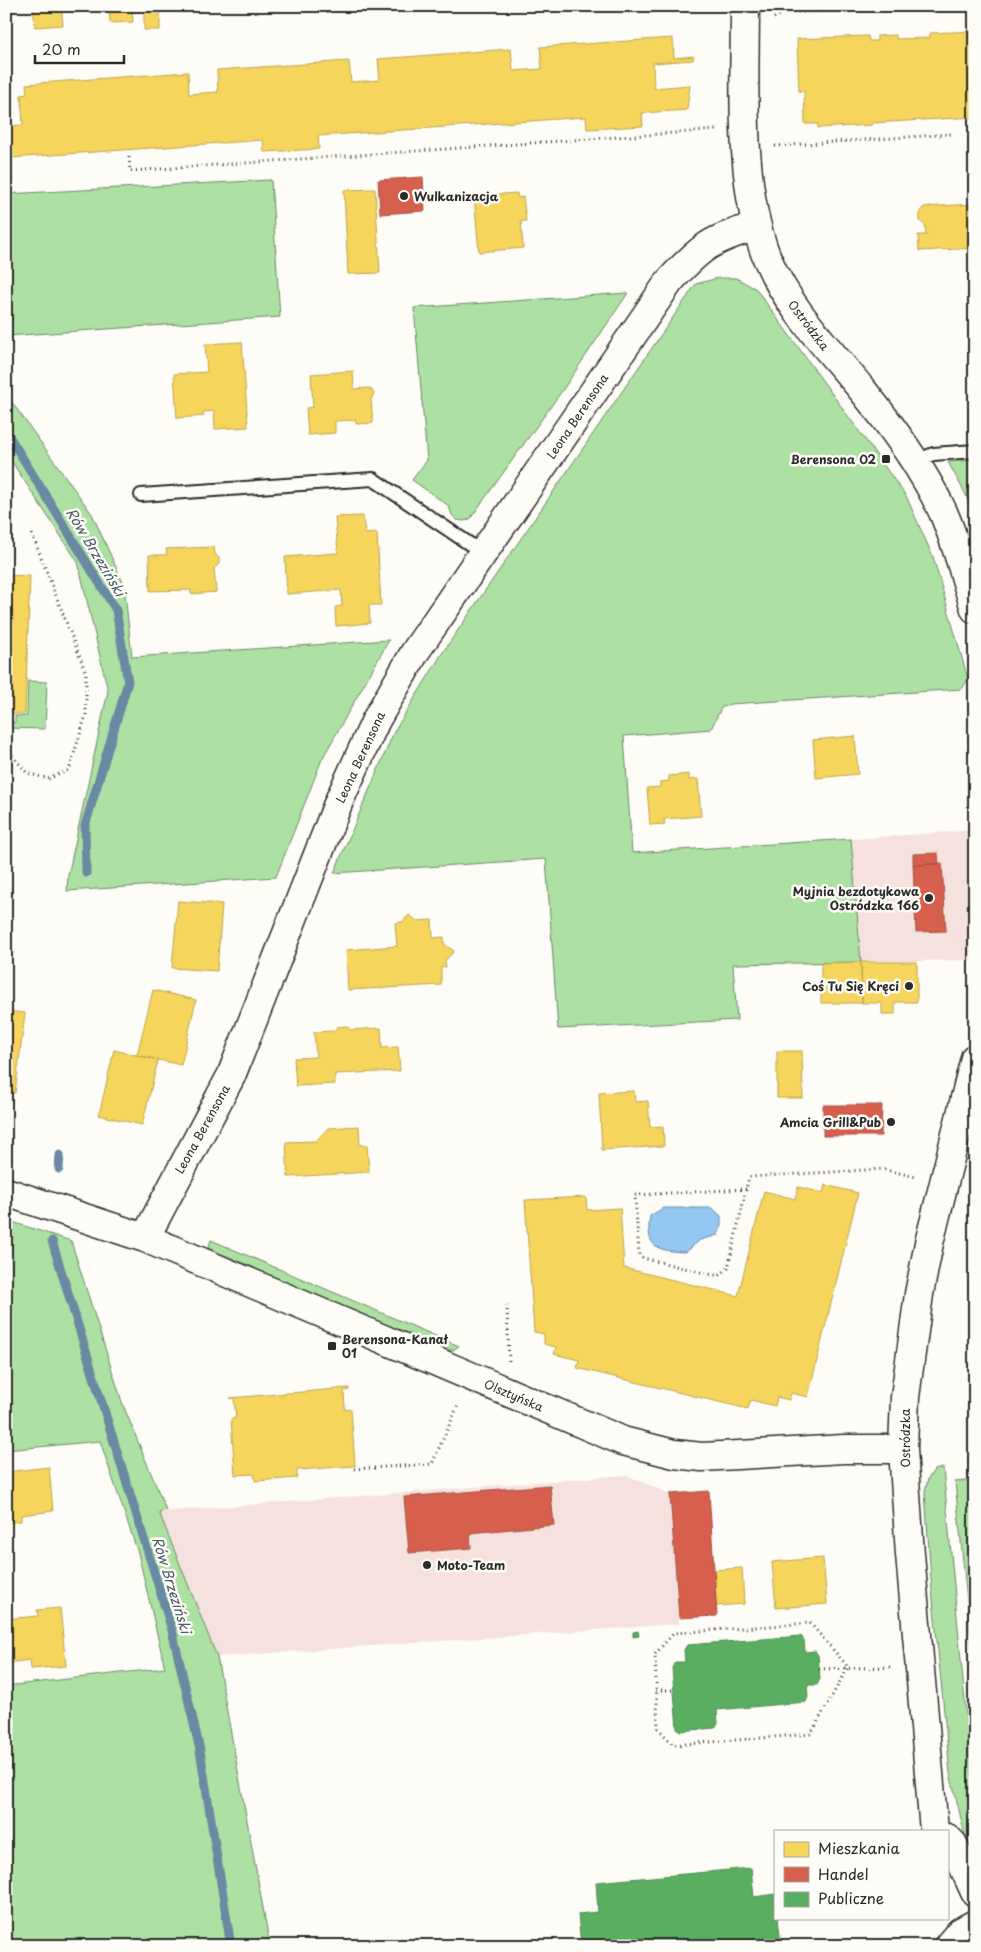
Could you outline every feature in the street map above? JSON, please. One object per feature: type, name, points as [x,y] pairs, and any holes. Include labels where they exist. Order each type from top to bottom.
[{"type":"street","name":"Ostródzka","points":[[745,6],[747,139],[757,226],[767,258],[787,296],[815,336],[869,399],[928,483],[955,542],[975,609]]},
{"type":"street","name":"Leona Berensona","points":[[145,1238],[231,1076],[339,801],[376,720],[415,652],[669,282],[694,254],[712,242],[757,226]]},
{"type":"street","name":"Ostródzka","points":[[939,1830],[926,1753],[903,1448],[905,1398],[919,1294],[929,1243],[975,1058]]},
{"type":"street","points":[[6,1192],[145,1238]]},
{"type":"street","name":"Olsztyńska","points":[[145,1238],[623,1441],[649,1449],[702,1457],[844,1449],[903,1448]]},
{"type":"street","name":"Ostródzka","points":[[948,1839],[953,1844],[975,1892]]},
{"type":"street","points":[[949,1935],[960,1932],[975,1924]]},
{"type":"lane","points":[[914,462],[933,454],[975,451]]},
{"type":"lane","points":[[141,495],[373,479],[483,553]]},
{"type":"path","points":[[771,20],[783,13],[975,6]]},
{"type":"path","points":[[129,157],[130,170],[704,131]]},
{"type":"path","points":[[776,146],[952,134]]},
{"type":"path","points":[[6,748],[27,773],[48,779],[69,770],[86,715],[86,673],[32,534]]},
{"type":"path","points":[[746,1189],[634,1195],[639,1255],[643,1258],[713,1275],[725,1272],[728,1268],[749,1177],[882,1169],[894,1172]]},
{"type":"path","points":[[507,1305],[510,1363]]},
{"type":"path","points":[[354,1469],[432,1464],[462,1396]]},
{"type":"path","points":[[810,1623],[848,1668],[811,1734],[673,1745],[658,1728],[655,1654],[674,1633],[810,1623]]},
{"type":"path","points":[[819,1669],[892,1667]]},
{"type":"path","points":[[656,1690],[674,1690]]},
{"type":"shaded area","points":[[975,830],[975,940],[971,960],[861,962],[851,839]]},
{"type":"shaded area","name":"Moto-Team","points":[[626,1475],[670,1494],[679,1624],[217,1657],[158,1512]]},
{"type":"green space","points":[[271,180],[280,317],[6,336],[6,194]]},
{"type":"green space","points":[[718,278],[736,278],[756,289],[906,496],[933,557],[968,679],[962,689],[730,704],[721,708],[711,729],[624,736],[632,853],[851,839],[861,962],[733,964],[737,1020],[558,1029],[546,859],[334,873],[394,732],[443,652],[696,284]]},
{"type":"green space","points":[[628,293],[564,388],[470,519],[464,521],[457,520],[452,515],[449,506],[412,480],[427,460],[414,308]]},
{"type":"green space","points":[[6,394],[92,514],[124,585],[132,657],[389,640],[322,759],[276,877],[67,891],[68,876],[108,691],[78,562],[6,453]]},
{"type":"green space","points":[[975,460],[975,519],[966,495],[948,462]]},
{"type":"green space","points":[[28,681],[47,682],[45,729],[6,728],[6,722],[15,722],[15,716],[27,716]]},
{"type":"green space","points":[[6,1220],[71,1241],[123,1405],[166,1510],[159,1512],[217,1657],[270,1946],[6,1946],[6,1686],[165,1668],[138,1553],[100,1441],[6,1450]]},
{"type":"green space","points":[[211,1240],[459,1346],[453,1350],[441,1350],[208,1250]]},
{"type":"green space","points":[[943,1468],[975,1809],[975,1863],[965,1835],[950,1773],[931,1579],[925,1491],[928,1479],[934,1470]]},
{"type":"green space","points":[[975,1480],[975,1680],[955,1482]]},
{"type":"water","points":[[663,1208],[712,1208],[721,1216],[718,1235],[700,1240],[686,1252],[661,1249],[655,1246],[652,1241],[649,1235],[649,1227],[650,1216]]},
{"type":"building: Mieszkania","points":[[33,6],[61,6],[63,25],[35,27]]},
{"type":"building: Mieszkania","points":[[109,6],[132,6],[133,22],[110,23]]},
{"type":"building: Mieszkania","points":[[222,6],[248,6],[222,8]]},
{"type":"building: Mieszkania","points":[[144,11],[160,11],[160,30],[144,30]]},
{"type":"building: Mieszkania","points":[[975,31],[975,117],[818,128],[818,124],[805,124],[804,91],[799,91],[797,39],[868,36],[869,41],[877,41],[877,36],[896,35],[896,39],[930,38],[930,33]]},
{"type":"building: Mieszkania","points":[[673,38],[674,58],[694,56],[693,60],[653,63],[654,88],[690,85],[687,110],[642,113],[643,126],[587,129],[586,117],[318,136],[319,149],[264,152],[263,140],[10,158],[8,126],[23,125],[21,95],[27,94],[26,84],[188,72],[189,94],[218,92],[217,70],[349,61],[351,82],[380,80],[378,59],[511,49],[513,71],[542,69],[540,47]]},
{"type":"building: Mieszkania","points":[[375,189],[380,273],[348,274],[344,190]]},
{"type":"building: Mieszkania","points":[[517,193],[518,198],[523,197],[526,221],[521,221],[523,248],[479,252],[474,196]]},
{"type":"building: Mieszkania","points":[[973,204],[975,248],[919,251],[918,235],[926,235],[925,225],[920,221],[920,211],[924,207]]},
{"type":"building: Mieszkania","points":[[242,342],[248,427],[215,429],[214,411],[203,412],[204,416],[177,418],[174,374],[207,372],[205,344]]},
{"type":"building: Mieszkania","points":[[353,371],[354,389],[370,388],[374,393],[371,400],[373,423],[356,424],[356,420],[335,421],[335,433],[308,435],[306,408],[313,407],[311,374]]},
{"type":"building: Mieszkania","points":[[363,516],[365,534],[377,533],[381,605],[369,605],[370,623],[336,626],[335,607],[342,606],[341,590],[287,594],[285,557],[338,553],[335,517]]},
{"type":"building: Mieszkania","points":[[214,547],[215,554],[219,558],[219,564],[214,568],[216,592],[191,594],[191,590],[150,591],[149,555],[167,555],[166,549]]},
{"type":"building: Mieszkania","points":[[6,575],[30,576],[25,714],[6,714]]},
{"type":"building: Mieszkania","points":[[855,736],[858,774],[816,778],[813,740]]},
{"type":"building: Mieszkania","points":[[689,774],[689,780],[698,779],[701,816],[664,819],[665,824],[650,825],[647,788],[660,787],[660,782],[669,781],[669,776]]},
{"type":"building: Mieszkania","points":[[178,901],[222,904],[217,971],[172,968]]},
{"type":"building: Mieszkania","points":[[409,915],[417,921],[432,920],[433,938],[444,937],[444,944],[454,951],[445,961],[446,967],[441,967],[441,985],[348,990],[346,950],[397,946],[395,923],[402,922]]},
{"type":"building: Mieszkania","points":[[861,962],[917,962],[917,1002],[895,1002],[895,1014],[882,1014],[882,1003],[862,1003]]},
{"type":"building: Mieszkania","points":[[861,962],[862,1003],[821,1003],[821,963]]},
{"type":"building: Mieszkania","points":[[153,990],[196,1000],[181,1065],[137,1055]]},
{"type":"building: Mieszkania","points":[[6,1011],[25,1013],[15,1093],[6,1092]]},
{"type":"building: Mieszkania","points":[[346,1026],[351,1030],[381,1028],[382,1048],[398,1047],[400,1071],[335,1074],[335,1084],[296,1086],[294,1058],[316,1057],[314,1032],[334,1031],[337,1027]]},
{"type":"building: Mieszkania","points":[[114,1050],[158,1060],[142,1125],[99,1115]]},
{"type":"building: Mieszkania","points":[[777,1051],[802,1051],[803,1098],[777,1098]]},
{"type":"building: Mieszkania","points":[[634,1091],[635,1102],[648,1101],[650,1127],[663,1126],[664,1146],[602,1150],[599,1093]]},
{"type":"building: Mieszkania","points":[[359,1126],[360,1145],[367,1145],[369,1172],[288,1177],[286,1142],[316,1141],[328,1128]]},
{"type":"building: Mieszkania","points":[[825,1185],[858,1193],[808,1397],[791,1393],[789,1400],[777,1397],[775,1406],[751,1400],[748,1409],[577,1368],[579,1360],[554,1354],[556,1347],[544,1344],[544,1334],[534,1332],[525,1200],[586,1197],[587,1210],[620,1208],[624,1268],[738,1296],[764,1191],[795,1199],[798,1187],[823,1193]]},
{"type":"building: Mieszkania","points":[[349,1388],[349,1390],[344,1391],[345,1410],[351,1409],[355,1466],[297,1470],[297,1478],[255,1481],[254,1474],[235,1475],[231,1419],[236,1418],[234,1399],[230,1398]]},
{"type":"building: Mieszkania","points":[[49,1467],[53,1511],[21,1515],[21,1521],[6,1523],[6,1472]]},
{"type":"building: Mieszkania","points":[[823,1558],[827,1604],[776,1608],[772,1562]]},
{"type":"building: Mieszkania","points":[[742,1568],[744,1604],[716,1606],[714,1570]]},
{"type":"building: Mieszkania","points":[[60,1608],[66,1666],[31,1669],[30,1660],[6,1663],[6,1619],[38,1616],[37,1610]]},
{"type":"building: Handel","points":[[423,177],[425,211],[380,214],[378,180]]},
{"type":"building: Handel","points":[[938,853],[939,864],[913,865],[913,854]]},
{"type":"building: Handel","name":"Myjnia bezdotykowa Ostródzka 166","points":[[942,863],[946,931],[916,932],[913,865]]},
{"type":"building: Handel","points":[[823,1105],[882,1105],[881,1136],[823,1136]]},
{"type":"building: Handel","points":[[550,1485],[554,1525],[470,1533],[471,1548],[409,1553],[404,1497]]},
{"type":"building: Handel","points":[[709,1491],[717,1616],[679,1618],[670,1494]]},
{"type":"building: Publiczne","points":[[638,1631],[639,1636],[633,1637],[633,1632]]},
{"type":"building: Publiczne","points":[[801,1636],[804,1640],[805,1652],[815,1651],[818,1655],[820,1679],[817,1685],[807,1685],[808,1697],[806,1702],[717,1710],[718,1724],[715,1728],[680,1731],[677,1728],[672,1668],[675,1662],[685,1662],[684,1650],[687,1645]]},
{"type":"building: Publiczne","points":[[751,1868],[754,1897],[774,1894],[774,1920],[778,1920],[781,1946],[581,1946],[578,1914],[598,1912],[596,1882]]},
{"type":"waterway","name":"Rów Brzeziński","points":[[6,431],[116,610],[128,682],[85,826],[86,873]]},
{"type":"waterway","name":"Rów Brzeziński","points":[[59,1169],[60,1155]]},
{"type":"waterway","name":"Rów Brzeziński","points":[[52,1241],[172,1630],[200,1750],[231,1946]]},
{"type":"place","name":"Wulkanizacja","points":[[404,196]]},
{"type":"place","name":"Berensona 02","points":[[886,459]]},
{"type":"place","name":"Myjnia bezdotykowa Ostródzka 166","points":[[929,898]]},
{"type":"place","name":"Coś Tu Się Kręci","points":[[909,986]]},
{"type":"place","name":"Amcia Grill&Pub","points":[[891,1122]]},
{"type":"place","name":"Berensona-Kanał 01","points":[[332,1346]]},
{"type":"place","name":"Moto-Team","points":[[427,1565]]}]
